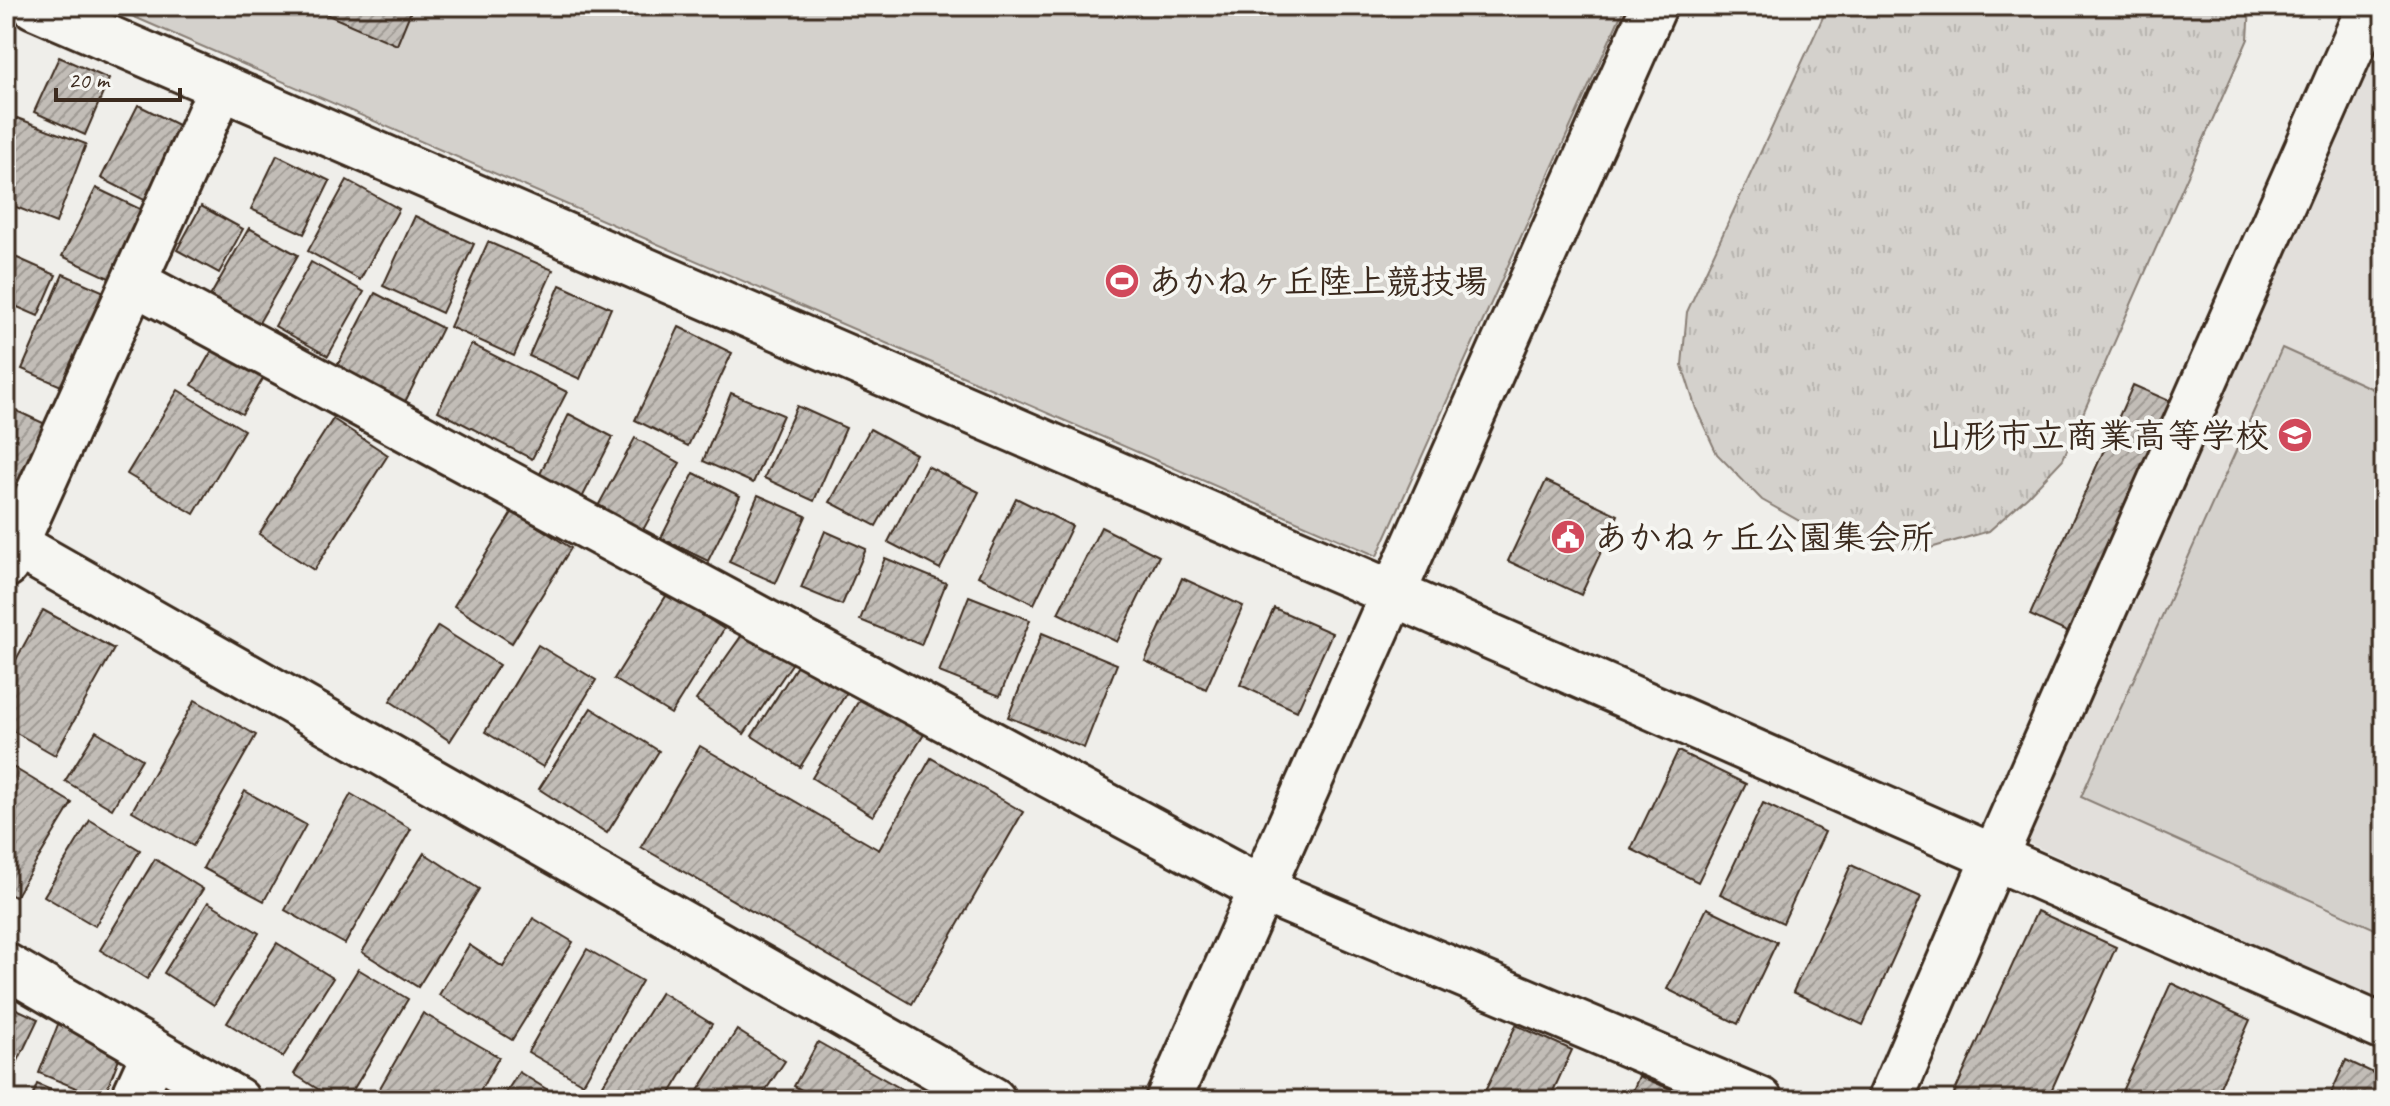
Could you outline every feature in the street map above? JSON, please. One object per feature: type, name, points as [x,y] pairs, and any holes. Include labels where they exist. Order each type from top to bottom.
[{"type":"street","points":[[34,6],[1394,594],[2384,1028]]},
{"type":"street","points":[[1168,1100],[1654,6]]},
{"type":"street","points":[[1890,1100],[2370,6]]},
{"type":"street","points":[[221,88],[9,549],[993,1100]]},
{"type":"street","points":[[134,282],[1261,889],[1760,1100]]},
{"type":"street","points":[[6,966],[237,1100]]},
{"type":"street","points":[[133,1100],[154,1054]]},
{"type":"shaded area","name":"山形市立商業高等学校","points":[[2384,26],[2384,1002],[2028,843]]},
{"type":"green space","name":"あかねヶ丘陸上競技場","points":[[109,6],[1625,6],[1377,556]]},
{"type":"green space","points":[[1828,6],[2250,6],[2248,39],[2063,459],[1989,531],[1927,549],[1858,548],[1817,531],[1762,500],[1717,454],[1696,409],[1682,365],[1687,312]]},
{"type":"green space","name":"山形市立商業高等学校","points":[[2282,348],[2384,394],[2384,933],[2081,797]]},
{"type":"building","points":[[315,6],[413,6],[397,45],[314,9]]},
{"type":"building","points":[[59,57],[109,79],[85,135],[34,112]]},
{"type":"building","points":[[138,105],[186,129],[150,203],[101,178]]},
{"type":"building","points":[[17,118],[86,144],[56,223],[6,203],[6,145]]},
{"type":"building","points":[[277,155],[330,181],[304,234],[251,209]]},
{"type":"building","points":[[347,180],[399,209],[360,280],[308,251]]},
{"type":"building","points":[[96,188],[144,211],[111,279],[62,256]]},
{"type":"building","points":[[201,206],[243,229],[219,273],[177,250]]},
{"type":"building","points":[[415,216],[474,244],[442,313],[383,286]]},
{"type":"building","points":[[249,228],[298,255],[256,328],[208,300]]},
{"type":"building","points":[[488,242],[553,270],[514,356],[450,327]]},
{"type":"building","points":[[6,253],[56,275],[38,316],[6,302]]},
{"type":"building","points":[[311,262],[364,292],[328,356],[275,326]]},
{"type":"building","points":[[63,274],[109,294],[68,389],[22,369]]},
{"type":"building","points":[[560,285],[611,308],[580,379],[529,356]]},
{"type":"building","points":[[375,293],[442,328],[403,406],[334,372]]},
{"type":"building","points":[[679,327],[732,353],[688,446],[635,420]]},
{"type":"building","points":[[471,344],[567,392],[532,459],[438,411]]},
{"type":"building","points":[[214,347],[264,377],[242,414],[192,385]]},
{"type":"building","points":[[2133,385],[2174,403],[2071,634],[2030,615]]},
{"type":"building","points":[[178,390],[244,430],[194,514],[127,474]]},
{"type":"building","points":[[731,393],[783,415],[753,483],[703,461]]},
{"type":"building","points":[[6,406],[54,428],[26,485],[6,475]]},
{"type":"building","points":[[797,406],[846,428],[814,501],[764,478]]},
{"type":"building","points":[[569,414],[613,437],[582,498],[539,476]]},
{"type":"building","points":[[333,419],[388,455],[314,570],[259,534]]},
{"type":"building","points":[[870,429],[916,454],[876,526],[830,502]]},
{"type":"building","points":[[635,438],[680,463],[643,530],[598,506]]},
{"type":"building","points":[[927,466],[979,492],[940,569],[888,542]]},
{"type":"building","points":[[694,473],[740,496],[708,561],[661,538]]},
{"type":"building","points":[[1546,481],[1618,515],[1581,595],[1508,561]]},
{"type":"building","points":[[758,495],[806,516],[776,583],[729,562]]},
{"type":"building","points":[[1016,498],[1072,526],[1034,604],[978,576]]},
{"type":"building","points":[[513,511],[571,548],[512,643],[454,606]]},
{"type":"building","points":[[1101,527],[1159,556],[1117,642],[1058,613]]},
{"type":"building","points":[[825,531],[866,549],[842,605],[801,588]]},
{"type":"building","points":[[885,558],[946,583],[921,645],[860,620]]},
{"type":"building","points":[[1182,578],[1243,606],[1206,689],[1145,661]]},
{"type":"building","points":[[668,593],[724,629],[671,714],[614,679]]},
{"type":"building","points":[[969,596],[1030,620],[1000,696],[939,672]]},
{"type":"building","points":[[1274,608],[1332,633],[1297,711],[1240,685]]},
{"type":"building","points":[[43,610],[114,649],[55,755],[6,727],[6,678]]},
{"type":"building","points":[[438,626],[499,665],[450,741],[390,701]]},
{"type":"building","points":[[747,628],[794,661],[744,734],[696,700]]},
{"type":"building","points":[[1042,633],[1117,664],[1084,748],[1008,717]]},
{"type":"building","points":[[538,645],[596,680],[543,767],[485,732]]},
{"type":"building","points":[[802,658],[849,689],[800,767],[752,736]]},
{"type":"building","points":[[866,689],[928,728],[873,816],[812,778]]},
{"type":"building","points":[[195,700],[256,735],[193,846],[132,811]]},
{"type":"building","points":[[591,708],[659,751],[607,833],[539,789]]},
{"type":"building","points":[[96,731],[142,759],[112,809],[65,781]]},
{"type":"building","points":[[700,746],[879,850],[931,758],[1023,812],[912,1004],[641,847]]},
{"type":"building","points":[[1678,751],[1746,784],[1698,882],[1631,849]]},
{"type":"building","points":[[6,763],[72,803],[15,897],[6,892]]},
{"type":"building","points":[[245,791],[306,825],[264,901],[203,868]]},
{"type":"building","points":[[351,794],[411,829],[345,944],[285,910]]},
{"type":"building","points":[[1763,803],[1825,832],[1783,923],[1720,894]]},
{"type":"building","points":[[90,820],[140,850],[95,926],[44,896]]},
{"type":"building","points":[[424,853],[479,889],[418,987],[362,952]]},
{"type":"building","points":[[155,859],[203,889],[147,979],[100,950]]},
{"type":"building","points":[[1851,865],[1921,897],[1863,1025],[1793,992]]},
{"type":"building","points":[[208,902],[259,933],[214,1005],[164,973]]},
{"type":"building","points":[[1707,908],[1777,942],[1738,1024],[1667,989]]},
{"type":"building","points":[[2037,911],[2116,947],[2047,1100],[1951,1100]]},
{"type":"building","points":[[533,918],[573,942],[512,1040],[439,995],[469,945],[503,967]]},
{"type":"building","points":[[277,943],[333,978],[283,1057],[227,1023]]},
{"type":"building","points":[[587,949],[642,981],[583,1084],[528,1052]]},
{"type":"building","points":[[358,969],[408,999],[347,1100],[335,1100],[294,1074]]},
{"type":"building","points":[[2171,983],[2250,1020],[2214,1100],[2118,1100]]},
{"type":"building","points":[[661,992],[712,1024],[666,1100],[625,1100],[602,1086]]},
{"type":"building","points":[[6,1004],[38,1019],[7,1084],[6,1084]]},
{"type":"building","points":[[423,1013],[499,1057],[475,1100],[373,1100]]},
{"type":"building","points":[[59,1022],[123,1048],[103,1099],[39,1073]]},
{"type":"building","points":[[1516,1025],[1572,1050],[1549,1100],[1481,1100]]},
{"type":"building","points":[[737,1030],[785,1061],[759,1100],[692,1100]]},
{"type":"building","points":[[818,1042],[921,1100],[820,1100],[794,1086]]},
{"type":"building","points":[[2346,1060],[2384,1078],[2384,1100],[2328,1100]]},
{"type":"building","points":[[519,1072],[564,1100],[501,1100]]},
{"type":"building","points":[[1639,1076],[1697,1100],[1629,1100]]},
{"type":"building","points":[[37,1084],[74,1100],[31,1100]]},
{"type":"place","name":"あかねヶ丘陸上競技場","points":[[1122,281]]},
{"type":"place","name":"山形市立商業高等学校","points":[[2295,435]]},
{"type":"place","name":"あかねヶ丘公園集会所","points":[[1568,537]]}]
